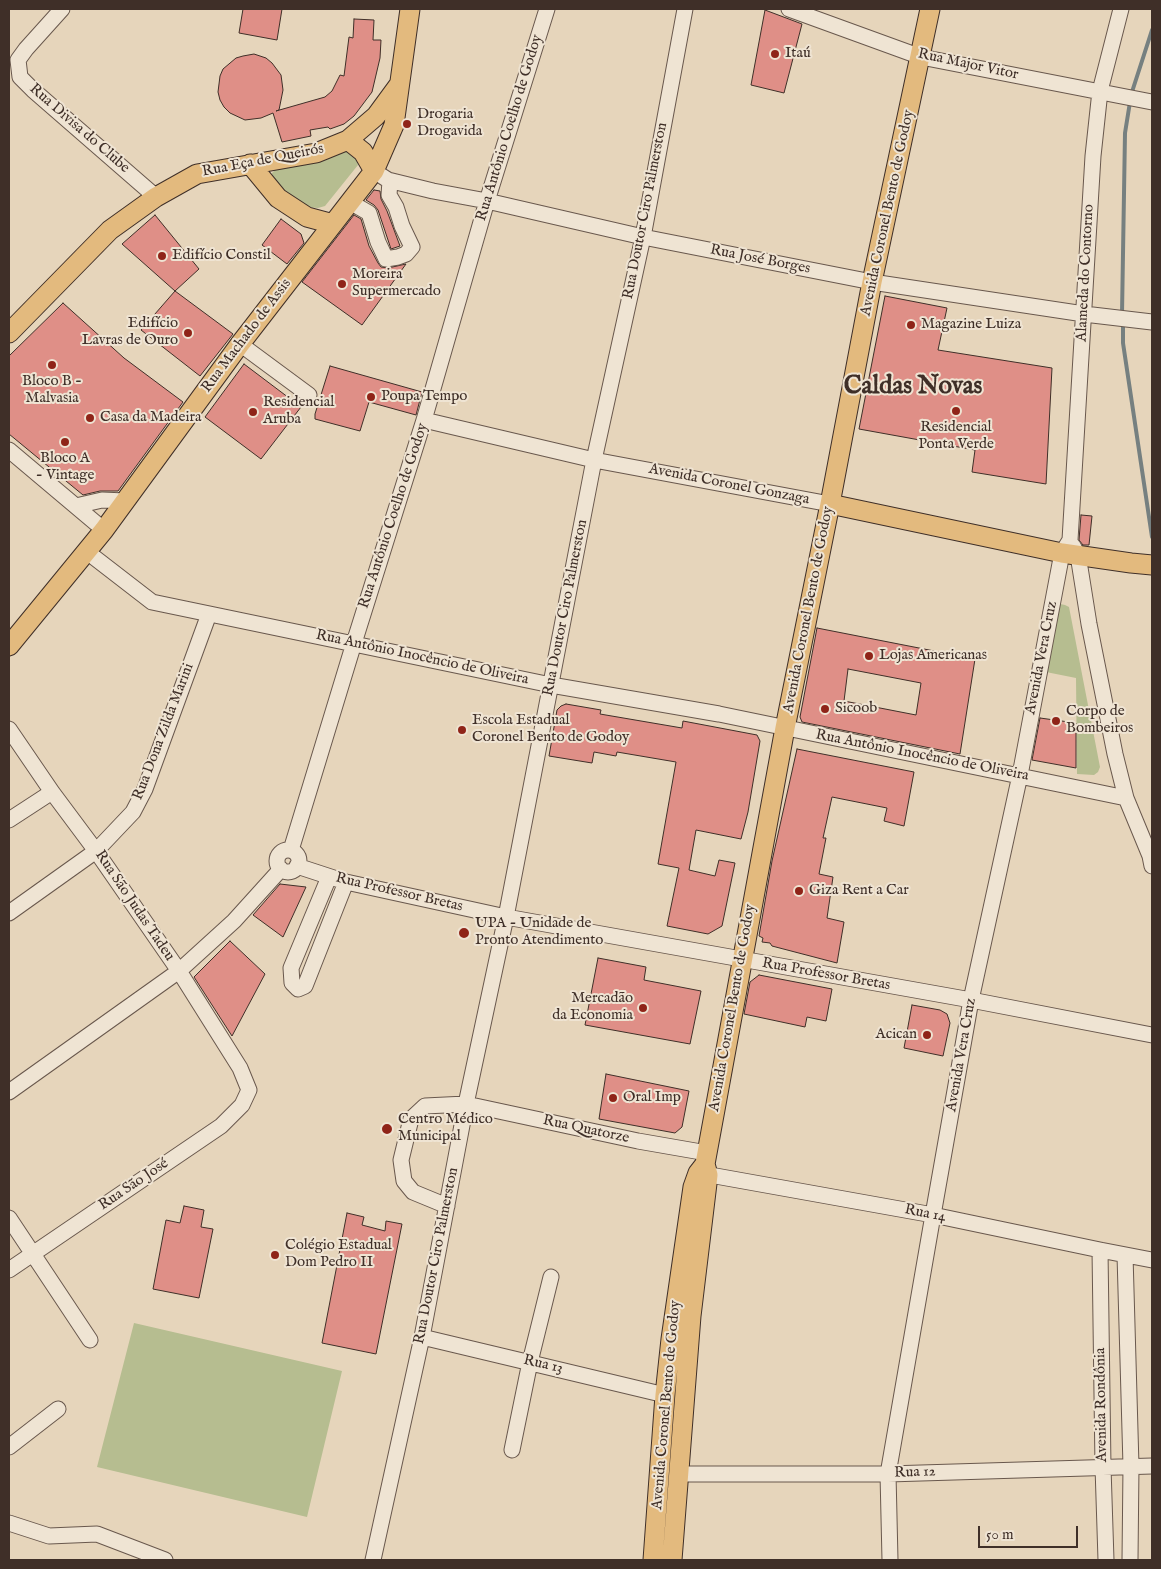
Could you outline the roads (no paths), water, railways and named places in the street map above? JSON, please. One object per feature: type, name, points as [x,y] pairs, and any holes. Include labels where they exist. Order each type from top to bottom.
[{"type":"main road","name":"Rua Machado de Assis","points":[[9,646],[104,530],[240,344],[350,202],[382,176],[394,125],[410,9]]},
{"type":"main road","name":"Avenida Coronel Bento de Godoy","points":[[672,1560],[704,1166],[785,728],[872,282],[930,9]]},
{"type":"main road","name":"Rua Eça de Queirós","points":[[9,333],[110,230],[156,197],[197,174],[316,152],[348,140],[376,116],[400,83]]},
{"type":"main road","points":[[348,140],[358,146],[382,176]]},
{"type":"main road","points":[[250,164],[278,198],[307,216],[333,224]]},
{"type":"main road","name":"Avenida Coronel Gonzaga","points":[[830,504],[1070,549],[1131,563],[1152,565]]},
{"type":"main road","name":"Avenida Coronel Bento de Godoy","points":[[654,1560],[665,1395],[671,1339],[693,1187],[704,1166]]},
{"type":"street","name":"Rua Divisa do Clube","points":[[62,9],[26,49],[18,60],[14,72],[156,197]]},
{"type":"street","name":"Rua Antônio Coelho de Godoy","points":[[9,1092],[179,971],[234,922],[281,869],[278,865],[278,856],[286,850],[291,850],[424,420],[487,202],[547,9]]},
{"type":"street","name":"Rua Doutor Ciro Palmerston","points":[[377,1559],[422,1337],[466,1104],[506,917],[594,460],[643,237],[685,9]]},
{"type":"street","name":"Rua Major Vitor","points":[[789,9],[921,57],[1152,102]]},
{"type":"street","name":"Alameda do Contorno","points":[[1120,9],[1100,91],[1092,156],[1070,549],[1089,624],[1113,745],[1126,798],[1150,856],[1152,866]]},
{"type":"street","name":"Rua José Borges","points":[[382,176],[433,191],[643,237],[872,282],[1084,314],[1152,322]]},
{"type":"street","points":[[350,202],[369,213],[378,242],[386,259],[406,254],[412,247],[382,176]]},
{"type":"street","points":[[240,344],[309,395]]},
{"type":"street","name":"Avenida Coronel Gonzaga","points":[[424,420],[594,460],[830,504]]},
{"type":"street","points":[[9,450],[104,530]]},
{"type":"street","points":[[76,506],[102,500],[125,501]]},
{"type":"street","name":"Avenida Vera Cruz","points":[[890,1560],[888,1474],[971,1000],[1070,549]]},
{"type":"street","name":"Rua Antônio Inocêncio de Oliveira","points":[[86,551],[152,602],[551,685],[719,714],[1126,798]]},
{"type":"street","name":"Rua Dona Zilda Marini","points":[[9,913],[96,851],[133,812],[145,789],[209,614]]},
{"type":"street","name":"Rua São Judas Tadeu","points":[[9,730],[179,971],[240,1068],[249,1090]]},
{"type":"street","points":[[9,820],[52,792]]},
{"type":"street","points":[[281,869],[290,871],[297,866],[298,856],[291,850]]},
{"type":"street","name":"Rua Professor Bretas","points":[[297,866],[346,882],[506,917],[971,1000],[1152,1036]]},
{"type":"street","points":[[329,877],[291,968],[292,984],[298,990],[305,986],[346,882]]},
{"type":"street","points":[[1152,1023],[1152,1036]]},
{"type":"street","name":"Rua São José","points":[[9,1270],[221,1126],[242,1106],[249,1090]]},
{"type":"street","name":"Rua Quatorze","points":[[447,1206],[413,1192],[404,1181],[401,1160],[411,1119],[425,1106],[466,1104],[638,1141],[704,1166]]},
{"type":"street","name":"Rua 14","points":[[704,1166],[1152,1260]]},
{"type":"street","points":[[9,1218],[90,1340]]},
{"type":"street","name":"Avenida Rondônia","points":[[1100,1250],[1106,1560]]},
{"type":"street","name":"Avenida Rondônia","points":[[1125,1255],[1131,1466],[1130,1560]]},
{"type":"street","points":[[512,1450],[530,1362],[551,1277]]},
{"type":"street","name":"Rua 13","points":[[422,1337],[665,1395]]},
{"type":"street","points":[[9,1447],[58,1409]]},
{"type":"street","name":"Rua 12","points":[[678,1474],[888,1474],[1152,1466]]},
{"type":"street","points":[[9,1523],[49,1536],[97,1534],[165,1560]]},
{"type":"waterway","points":[[1131,95],[1152,30]]},
{"type":"waterway","points":[[1122,314],[1125,133],[1130,102]]},
{"type":"waterway","points":[[1123,321],[1123,343],[1152,537]]},
{"type":"place","name":"Itaú","points":[[775,54]]},
{"type":"place","name":"Drogaria Drogavida","points":[[407,124]]},
{"type":"place","name":"Edifício Constil","points":[[162,256]]},
{"type":"place","name":"Moreira Supermercado","points":[[342,284]]},
{"type":"place","name":"Magazine Luiza","points":[[911,325]]},
{"type":"place","name":"Edifício Lavras de Ouro","points":[[188,333]]},
{"type":"place","name":"Bloco B - Malvasia","points":[[52,365]]},
{"type":"place","name":"Poupa Tempo","points":[[371,397]]},
{"type":"place","name":"Residencial Ponta Verde","points":[[956,411]]},
{"type":"place","name":"Residencial Aruba","points":[[253,412]]},
{"type":"place","name":"Casa da Madeira","points":[[90,418]]},
{"type":"place","name":"Bloco A - Vintage","points":[[65,442]]},
{"type":"place","name":"Lojas Americanas","points":[[869,656]]},
{"type":"place","name":"Sicoob","points":[[825,709]]},
{"type":"place","name":"Corpo de Bombeiros","points":[[1056,721]]},
{"type":"place","name":"Escola Estadual Coronel Bento de Godoy","points":[[462,730]]},
{"type":"place","name":"Giza Rent a Car","points":[[799,891]]},
{"type":"place","name":"UPA - Unidade de Pronto Atendimento","points":[[464,933]]},
{"type":"place","name":"Mercadão da Economia","points":[[643,1008]]},
{"type":"place","name":"Acican","points":[[927,1035]]},
{"type":"place","name":"Oral Imp","points":[[613,1098]]},
{"type":"place","name":"Centro Médico Municipal","points":[[387,1129]]},
{"type":"place","name":"Colégio Estadual Dom Pedro II","points":[[275,1255]]},
{"type":"district","name":"Caldas Novas","points":[[913,388]]}]
